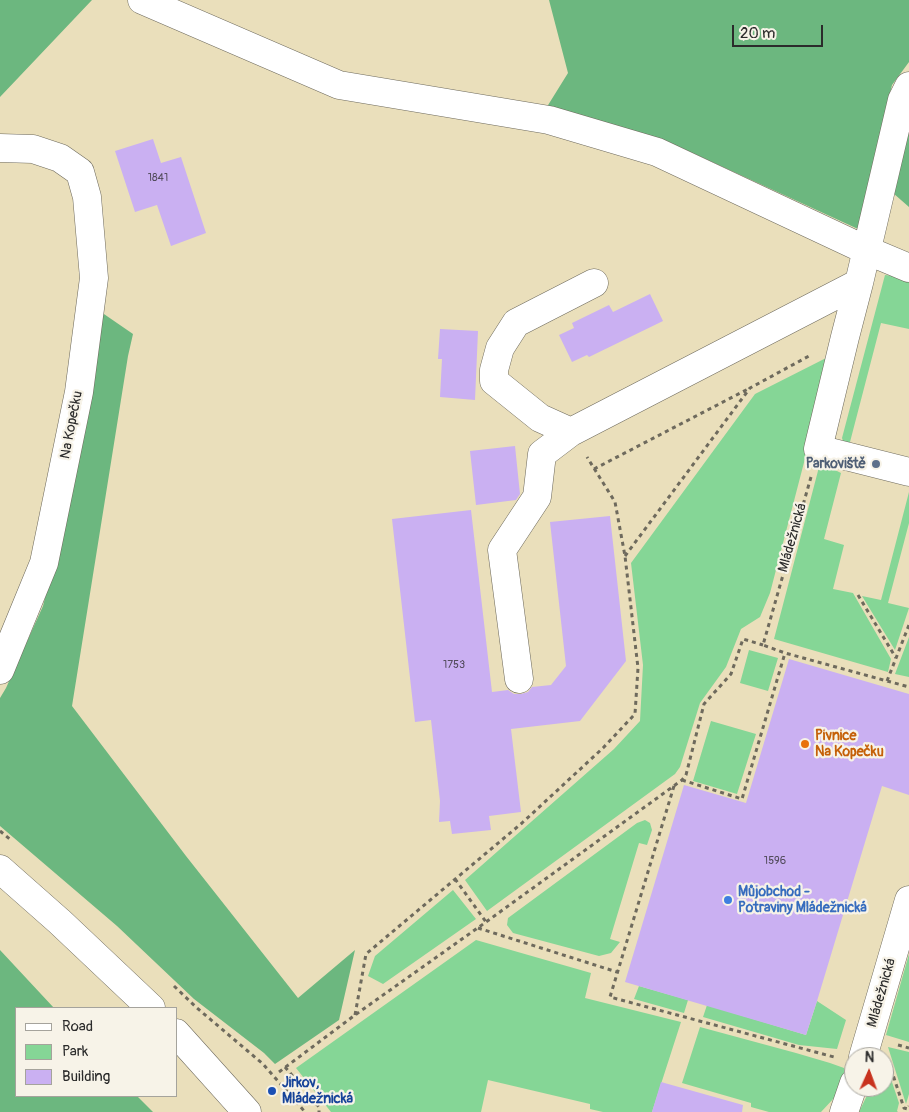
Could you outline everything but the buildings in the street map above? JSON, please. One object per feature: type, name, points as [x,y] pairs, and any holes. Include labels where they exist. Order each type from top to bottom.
[{"type":"street","points":[[142,0],[339,84],[549,120],[657,152],[866,250],[909,268]]},
{"type":"street","points":[[909,86],[902,100],[818,449],[909,472]]},
{"type":"street","name":"Na Kopečku","points":[[0,148],[33,149],[60,158],[80,172],[87,197],[94,278],[79,392],[44,563],[0,670]]},
{"type":"street","points":[[571,432],[540,418],[494,381],[494,370],[500,348],[516,323],[594,283]]},
{"type":"street","points":[[520,679],[502,550],[537,497],[542,454],[571,432],[859,283]]},
{"type":"street","points":[[0,870],[60,922],[150,1007]]},
{"type":"street","name":"Mládežnická","points":[[859,1047],[909,900]]},
{"type":"street","points":[[178,1034],[247,1112]]},
{"type":"street","name":"Mládežnická","points":[[844,1112],[847,1097]]},
{"type":"path","points":[[594,469],[844,337]]},
{"type":"path","points":[[625,556],[750,388]]},
{"type":"path","points":[[355,1015],[366,954],[522,823],[596,754],[635,714],[638,668],[625,556],[615,502],[571,432]]},
{"type":"path","name":"Mládežnická","points":[[763,645],[818,449]]},
{"type":"path","points":[[858,595],[896,658]]},
{"type":"path","points":[[887,681],[909,625]]},
{"type":"path","points":[[279,1072],[355,1015],[682,780],[686,775],[704,704],[731,674],[743,639],[909,687]]},
{"type":"path","points":[[682,780],[742,799],[785,652]]},
{"type":"path","points":[[674,786],[610,997],[844,1063]]},
{"type":"path","points":[[455,879],[486,922]]},
{"type":"path","points":[[478,928],[617,972]]},
{"type":"path","points":[[285,1067],[319,1107],[319,1112]]},
{"type":"green space","points":[[0,0],[92,0],[0,97]]},
{"type":"green space","points":[[549,0],[909,0],[909,62],[892,85],[858,229],[662,139],[545,110],[568,73]]},
{"type":"green space","points":[[909,124],[909,207],[893,193]]},
{"type":"green space","points":[[885,275],[909,278],[909,329],[881,323],[850,442],[847,443],[842,438]]},
{"type":"green space","points":[[101,312],[133,334],[72,706],[186,856],[298,998],[355,950],[339,1020],[275,1064],[264,1053],[194,999],[117,926],[0,826],[0,698],[43,606],[56,554]]},
{"type":"green space","points":[[832,355],[770,593],[760,617],[741,629],[726,667],[700,703],[680,767],[675,774],[487,911],[465,880],[614,749],[640,721],[643,665],[631,563],[755,394]]},
{"type":"green space","points":[[819,467],[841,473],[824,539],[844,545],[833,589],[853,593],[891,659],[888,672],[774,639]]},
{"type":"green space","points":[[909,492],[909,523],[888,603],[909,608],[895,650],[862,596],[881,600]]},
{"type":"green space","points":[[909,637],[909,677],[895,674]]},
{"type":"green space","points":[[749,650],[778,658],[768,691],[740,683]]},
{"type":"green space","points":[[711,721],[756,734],[737,794],[693,781]]},
{"type":"green space","points":[[645,820],[650,823],[652,830],[647,845],[639,843],[610,939],[620,942],[611,953],[599,956],[513,933],[507,925],[508,918],[637,823]]},
{"type":"green space","points":[[453,890],[476,919],[383,984],[368,976],[375,956]]},
{"type":"green space","points":[[476,940],[591,973],[585,998],[681,1022],[652,1112],[603,1112],[590,1109],[590,1104],[488,1080],[481,1112],[331,1112],[296,1068]]},
{"type":"green space","points":[[0,950],[53,1007],[15,1007],[15,1097],[138,1097],[153,1112],[0,1112]]},
{"type":"green space","points":[[909,954],[909,1042],[886,1035]]},
{"type":"green space","points":[[639,986],[688,1000],[684,1013],[634,999]]},
{"type":"green space","points":[[817,1001],[846,1020],[837,1049],[799,1045],[703,1017],[707,1005],[806,1035]]},
{"type":"green space","points":[[700,1027],[844,1068],[844,1082],[835,1097],[821,1112],[769,1112],[751,1107],[751,1103],[682,1083]]},
{"type":"green space","points":[[894,1048],[909,1052],[909,1094],[906,1104],[894,1066]]},
{"type":"green space","points":[[894,1088],[899,1103],[898,1112],[859,1112],[866,1097],[894,1097]]},
{"type":"place","name":"Parkoviště","points":[[876,464]]},
{"type":"place","name":"Pivnice Na Kopečku","points":[[805,744]]},
{"type":"place","name":"Můjobchod - Potraviny Mládežnická","points":[[728,900]]},
{"type":"place","name":"Jirkov, Mládežnická","points":[[272,1091]]}]
